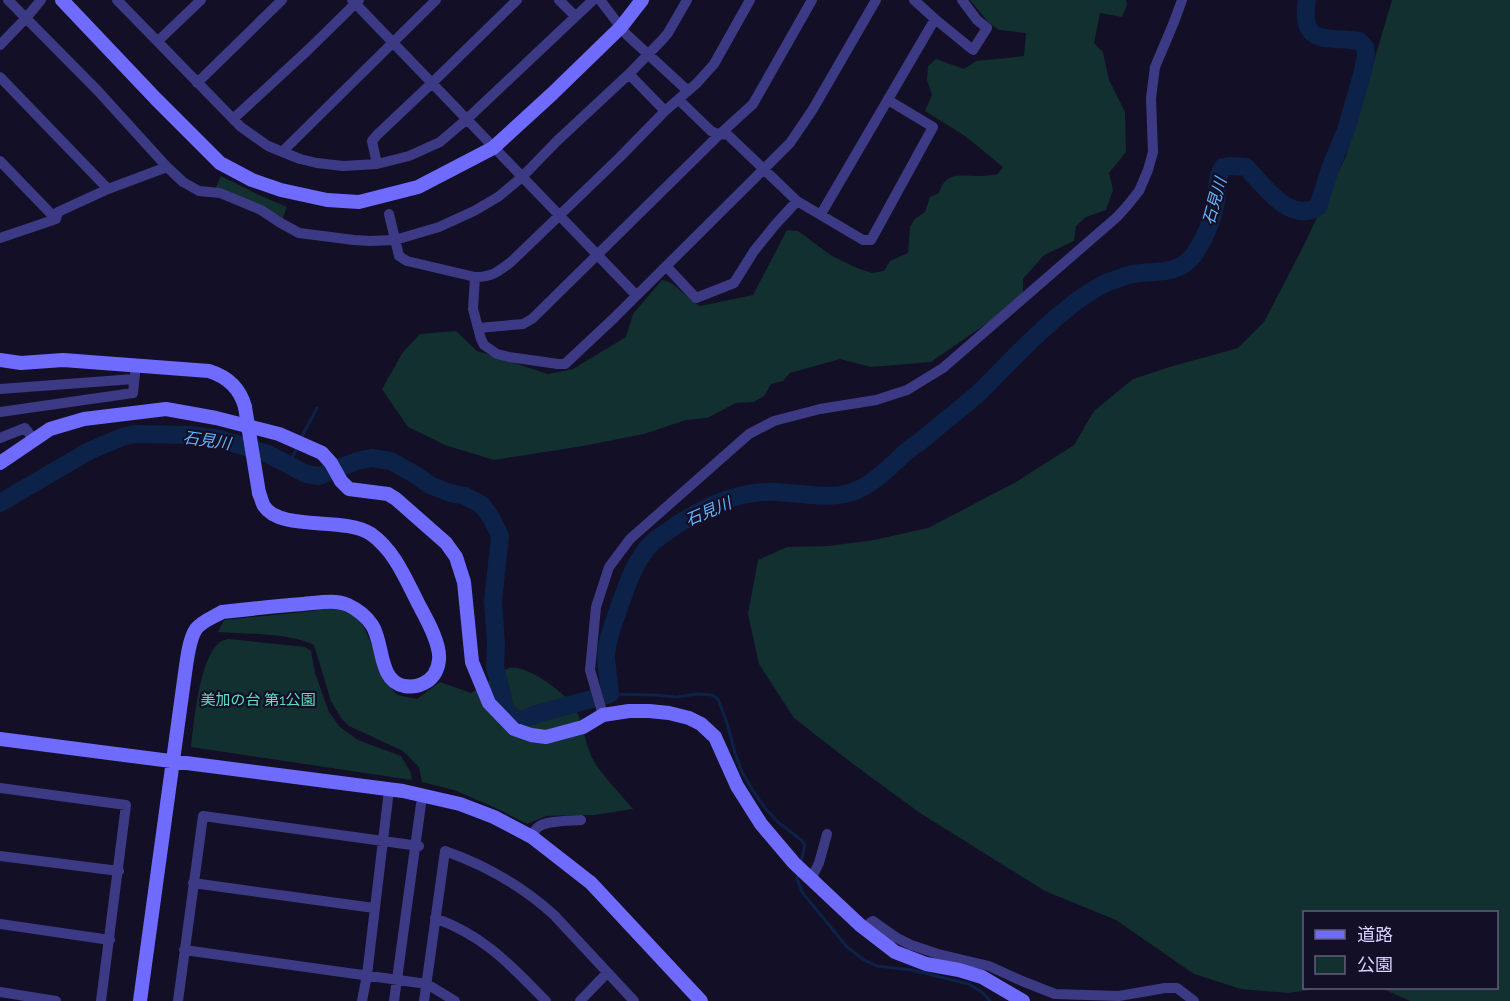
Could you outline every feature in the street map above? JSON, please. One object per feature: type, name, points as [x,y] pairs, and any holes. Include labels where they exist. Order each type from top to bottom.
[{"type":"street","points":[[8,0],[183,182],[199,191],[220,193],[261,210],[299,233],[354,240],[395,240],[439,227],[458,220],[498,197],[522,177],[629,74],[668,33],[687,0]]},
{"type":"street","points":[[0,45],[41,0]]},
{"type":"street","points":[[62,0],[220,163],[252,180],[282,190],[327,200],[359,202],[418,187],[493,148],[621,27],[642,0]]},
{"type":"street","points":[[158,41],[201,0]]},
{"type":"street","points":[[197,83],[282,0]]},
{"type":"street","points":[[282,151],[435,0]]},
{"type":"street","points":[[377,164],[372,141],[377,135],[517,0]]},
{"type":"street","points":[[559,0],[575,16]]},
{"type":"street","points":[[119,1],[241,127],[268,146],[300,159],[343,166],[377,164],[409,156],[440,142],[593,0]]},
{"type":"street","points":[[600,0],[626,34],[688,91]]},
{"type":"street","points":[[389,214],[399,256],[406,261],[475,277],[486,277],[497,273],[560,215],[714,64],[750,0]]},
{"type":"street","points":[[478,328],[523,324],[532,319],[753,104],[812,0]]},
{"type":"street","points":[[475,277],[473,309],[484,345],[497,354],[509,357],[565,364],[790,143],[813,109],[876,0]]},
{"type":"street","points":[[914,0],[973,50],[987,28],[977,20],[962,0]]},
{"type":"street","points":[[603,715],[590,670],[596,607],[609,567],[630,539],[749,434],[774,421],[876,400],[908,390],[943,368],[1127,206],[1139,191],[1153,153],[1151,98],[1155,67],[1182,0]]},
{"type":"street","points":[[233,120],[308,50],[355,1],[493,148],[636,294]]},
{"type":"street","points":[[821,214],[935,19]]},
{"type":"street","points":[[629,74],[665,111]]},
{"type":"street","points":[[0,77],[108,189]]},
{"type":"street","points":[[679,100],[711,131],[728,135],[797,201],[863,240],[871,240],[933,127],[888,100]]},
{"type":"street","points":[[0,161],[56,219]]},
{"type":"street","points":[[56,219],[58,212],[108,189],[167,167]]},
{"type":"street","points":[[666,266],[696,298],[735,284],[754,251],[797,201]]},
{"type":"street","points":[[0,238],[56,219]]},
{"type":"street","points":[[0,360],[21,363],[63,360],[136,364],[219,374],[236,387],[242,397],[259,493],[264,506],[275,516],[287,520],[351,526],[370,534],[391,552],[425,616],[440,658],[437,670],[430,680],[420,685],[398,685],[387,672],[373,627],[361,613],[347,604],[326,602],[222,612],[197,628],[184,673],[140,1001]]},
{"type":"street","points":[[0,412],[133,393],[136,364]]},
{"type":"street","points":[[0,389],[134,379]]},
{"type":"street","points":[[0,463],[50,429],[84,419],[166,409],[216,418],[279,434],[322,453],[349,489],[388,494],[446,543],[456,557],[464,582],[472,662],[489,703],[514,729],[546,737],[583,727],[603,715],[629,711],[669,713],[701,724],[715,737],[737,786],[761,824],[803,872],[860,925],[895,952],[926,964],[982,977],[1023,1001]]},
{"type":"street","points":[[0,438],[25,428],[34,440]]},
{"type":"street","points":[[0,739],[424,795],[460,804],[495,817],[532,837],[591,883],[701,1001]]},
{"type":"street","points":[[0,788],[126,805],[101,1001]]},
{"type":"street","points":[[362,1001],[389,790]]},
{"type":"street","points":[[394,1001],[418,845],[421,804]]},
{"type":"street","points":[[178,1001],[203,816],[418,845]]},
{"type":"street","points":[[532,837],[539,826],[581,820]]},
{"type":"street","points":[[803,872],[819,863],[827,834]]},
{"type":"street","points":[[424,1001],[442,850],[468,859],[501,875],[540,902],[634,1001]]},
{"type":"street","points":[[0,856],[118,872]]},
{"type":"street","points":[[194,883],[374,908]]},
{"type":"street","points":[[435,918],[456,926],[482,941],[546,1001]]},
{"type":"street","points":[[895,952],[890,941],[870,923],[873,921],[911,945],[989,966],[1055,993],[1119,996],[1177,988],[1194,1001]]},
{"type":"street","points":[[0,924],[110,940]]},
{"type":"street","points":[[184,950],[427,984],[455,1001]]},
{"type":"street","points":[[580,1001],[607,973]]},
{"type":"street","points":[[0,992],[57,1001]]},
{"type":"green space","points":[[970,0],[1126,0],[1127,5],[1122,17],[1100,13],[1094,43],[1103,52],[1109,80],[1125,112],[1126,152],[1109,173],[1113,190],[1106,210],[1086,217],[1076,226],[1074,241],[1044,255],[1023,279],[1023,293],[1006,310],[931,362],[871,367],[840,359],[790,373],[783,381],[771,384],[765,395],[754,402],[736,403],[707,418],[686,420],[644,434],[583,446],[494,460],[445,445],[408,427],[382,389],[403,352],[420,334],[456,331],[477,351],[548,374],[573,369],[626,337],[633,314],[662,280],[672,284],[700,306],[753,295],[787,230],[798,231],[832,256],[872,273],[884,271],[890,261],[908,253],[910,227],[915,219],[925,212],[930,197],[939,193],[946,181],[954,176],[998,174],[1003,167],[965,136],[925,111],[932,95],[927,80],[928,66],[936,59],[964,69],[976,61],[1024,56],[1026,33],[999,30],[989,23]]},
{"type":"green space","points":[[1392,0],[1510,0],[1510,1001],[1410,1001],[1383,989],[1498,989],[1498,911],[1303,911],[1303,989],[1318,989],[1288,993],[1241,989],[1194,974],[1116,920],[1045,891],[920,813],[794,718],[759,664],[748,614],[758,560],[787,547],[828,546],[874,540],[928,528],[1016,482],[1074,445],[1094,411],[1133,379],[1238,348],[1264,322],[1346,156]]},
{"type":"green space","points":[[221,176],[287,207],[282,220],[215,189]]},
{"type":"green space","points":[[333,606],[351,612],[363,625],[373,648],[379,673],[397,695],[417,699],[440,682],[471,693],[509,668],[525,670],[545,681],[563,694],[574,707],[595,763],[633,809],[594,815],[546,816],[527,824],[454,790],[422,782],[419,767],[403,751],[349,726],[341,718],[331,701],[314,645],[280,636],[218,632],[224,620],[313,611]]},
{"type":"green space","name":"美加の台 第1公園","points":[[229,639],[305,647],[311,651],[315,673],[329,712],[340,727],[358,740],[401,756],[411,773],[412,780],[191,747],[202,676],[213,650],[220,642]]},
{"type":"waterway","name":"石見川","points":[[0,503],[89,451],[135,434],[190,435],[220,439],[268,454],[306,474],[319,476],[371,458],[391,461],[430,485],[465,496],[482,505],[500,536],[493,601],[495,667],[505,710],[521,720],[610,694],[606,652],[618,610],[632,574],[646,549],[668,531],[706,508],[747,494],[776,492],[823,496],[842,495],[873,481],[981,391],[1041,331],[1083,297],[1104,284],[1125,276],[1161,272],[1178,268],[1186,263],[1197,250],[1207,230],[1217,198],[1218,179],[1223,167],[1246,167],[1269,192],[1287,207],[1307,211],[1318,207],[1346,130],[1366,54],[1365,47],[1359,41],[1326,38],[1312,32],[1307,26],[1307,0]]},
{"type":"waterway","points":[[301,438],[317,408]]},
{"type":"waterway","points":[[289,465],[297,447]]},
{"type":"waterway","points":[[610,694],[676,697],[697,694],[712,695],[718,699],[742,772],[765,808],[805,845],[801,862]]},
{"type":"waterway","points":[[798,871],[797,879],[802,892],[847,947],[864,960],[877,966],[912,970],[969,984],[983,993],[990,1001]]}]
